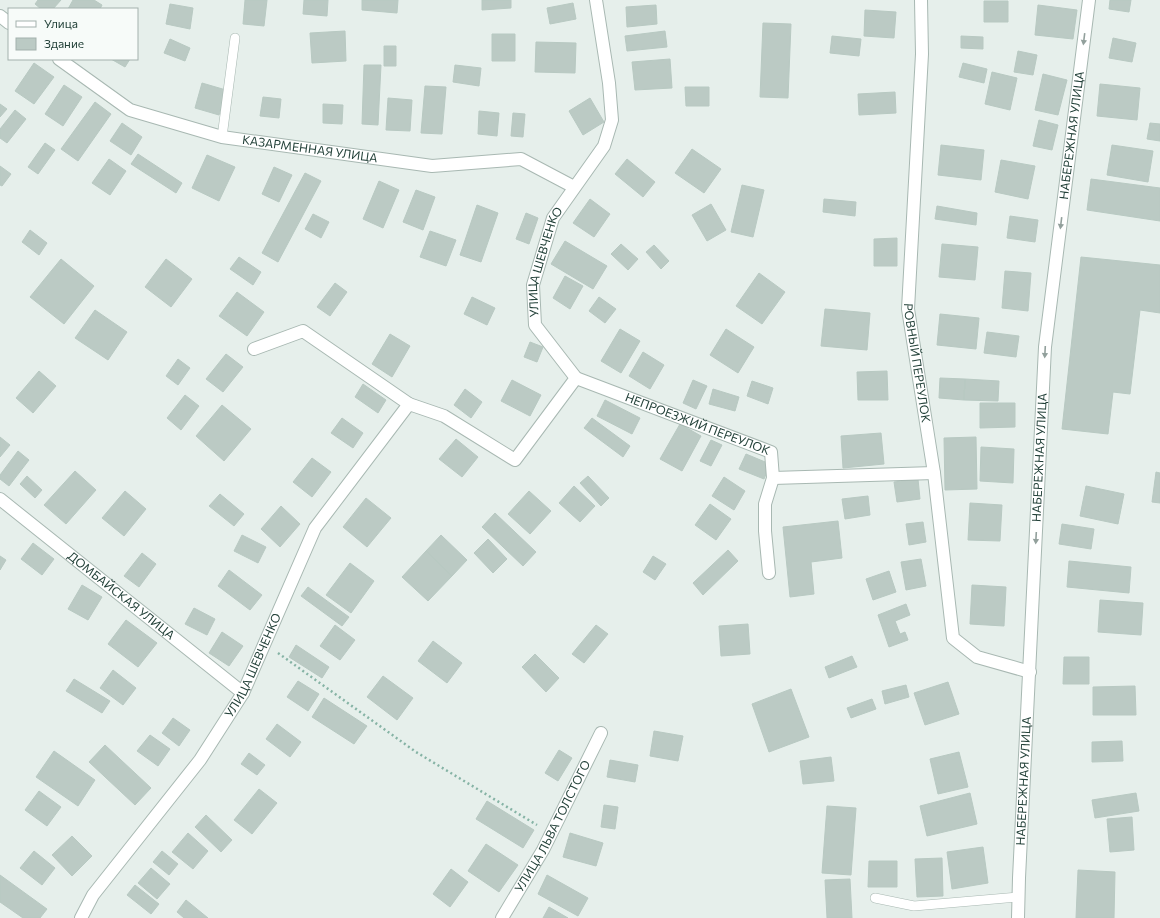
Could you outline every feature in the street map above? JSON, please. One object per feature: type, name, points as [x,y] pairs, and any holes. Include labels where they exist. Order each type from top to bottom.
[{"type":"street","name":"УЛИЦА ШЕВЧЕНКО","points":[[576,378],[535,325],[533,285],[553,218],[604,146],[612,120],[609,83],[596,0]]},
{"type":"street","name":"РОВНЫЙ ПЕРЕУЛОК","points":[[921,0],[922,54],[908,309],[934,473],[952,638],[977,657],[1030,672]]},
{"type":"street","name":"НАБЕРЕЖНАЯ УЛИЦА","points":[[1018,918],[1046,347],[1089,0]]},
{"type":"street","points":[[0,16],[8,22]]},
{"type":"street","name":"КАЗАРМЕННАЯ УЛИЦА","points":[[60,60],[130,110],[222,137],[432,166],[521,159],[574,188]]},
{"type":"street","points":[[254,349],[303,331],[409,404],[444,416],[515,460],[576,378]]},
{"type":"street","name":"НЕПРОЕЗЖИЙ ПЕРЕУЛОК","points":[[576,378],[771,452],[773,478],[765,504],[764,531],[769,573]]},
{"type":"street","name":"УЛИЦА ШЕВЧЕНКО","points":[[82,918],[93,895],[200,760],[243,692],[315,528],[409,404]]},
{"type":"street","points":[[773,478],[934,473]]},
{"type":"street","name":"ДОМБАЙСКАЯ УЛИЦА","points":[[0,499],[243,692]]},
{"type":"street","name":"УЛИЦА ЛЬВА ТОЛСТОГО","points":[[502,918],[552,834],[601,733]]},
{"type":"lane","points":[[222,137],[235,38]]},
{"type":"lane","points":[[875,898],[914,906],[1019,897]]},
{"type":"path","points":[[265,643],[416,752],[552,834]]},
{"type":"building","points":[[38,0],[61,0],[54,8],[40,8],[35,4]]},
{"type":"building","points":[[73,0],[94,0],[102,5],[100,8],[69,8]]},
{"type":"building","points":[[245,0],[267,0],[264,26],[243,24]]},
{"type":"building","points":[[304,0],[328,0],[327,16],[303,14]]},
{"type":"building","points":[[362,0],[398,0],[397,13],[362,10]]},
{"type":"building","points":[[482,0],[511,0],[511,8],[482,10]]},
{"type":"building","points":[[1110,0],[1131,0],[1129,12],[1109,9]]},
{"type":"building","points":[[984,1],[1008,1],[1008,22],[984,22]]},
{"type":"building","points":[[573,3],[576,19],[550,24],[547,8]]},
{"type":"building","points":[[170,4],[193,8],[190,29],[166,24]]},
{"type":"building","points":[[656,5],[657,24],[627,27],[626,7]]},
{"type":"building","points":[[1038,5],[1077,10],[1073,39],[1035,35]]},
{"type":"building","points":[[865,10],[896,12],[894,38],[864,36]]},
{"type":"building","points":[[763,23],[791,24],[788,98],[760,97]]},
{"type":"building","points":[[345,31],[346,61],[312,63],[310,33]]},
{"type":"building","points":[[665,31],[667,47],[627,51],[625,36]]},
{"type":"building","points":[[492,34],[515,34],[515,61],[492,61]]},
{"type":"building","points":[[832,36],[861,39],[859,56],[830,53]]},
{"type":"building","points":[[961,36],[983,37],[983,49],[961,48]]},
{"type":"building","points":[[1113,38],[1136,43],[1132,62],[1109,58]]},
{"type":"building","points":[[170,39],[190,48],[185,61],[164,53]]},
{"type":"building","points":[[536,42],[576,43],[575,73],[535,72]]},
{"type":"building","points":[[384,46],[396,46],[396,66],[384,66]]},
{"type":"building","points":[[1018,51],[1037,55],[1033,75],[1014,72]]},
{"type":"building","points":[[670,59],[672,88],[635,90],[632,62]]},
{"type":"building","points":[[113,60],[129,60],[125,67]]},
{"type":"building","points":[[34,63],[54,77],[34,104],[15,91]]},
{"type":"building","points":[[963,63],[987,69],[984,83],[959,77]]},
{"type":"building","points":[[364,65],[381,65],[378,125],[362,124]]},
{"type":"building","points":[[455,65],[481,68],[479,86],[453,82]]},
{"type":"building","points":[[992,72],[1017,78],[1010,110],[985,104]]},
{"type":"building","points":[[1043,74],[1067,80],[1058,115],[1035,110]]},
{"type":"building","points":[[202,83],[226,90],[219,115],[195,108]]},
{"type":"building","points":[[1100,84],[1140,88],[1137,120],[1097,116]]},
{"type":"building","points":[[64,85],[82,97],[63,126],[45,114]]},
{"type":"building","points":[[425,86],[446,87],[442,134],[421,133]]},
{"type":"building","points":[[685,87],[709,87],[709,106],[686,106]]},
{"type":"building","points":[[895,92],[896,113],[859,115],[858,94]]},
{"type":"building","points":[[263,97],[281,99],[279,118],[260,116]]},
{"type":"building","points":[[388,98],[412,100],[410,131],[386,130]]},
{"type":"building","points":[[590,98],[604,122],[583,135],[569,111]]},
{"type":"building","points":[[95,102],[111,114],[78,161],[61,149]]},
{"type":"building","points":[[0,104],[7,109],[0,117]]},
{"type":"building","points":[[323,104],[343,105],[342,124],[323,123]]},
{"type":"building","points":[[15,110],[26,119],[7,143],[0,138],[0,129]]},
{"type":"building","points":[[479,111],[499,113],[497,136],[478,134]]},
{"type":"building","points":[[513,113],[525,114],[523,137],[511,136]]},
{"type":"building","points":[[1039,120],[1058,125],[1052,150],[1033,146]]},
{"type":"building","points":[[122,123],[142,137],[131,155],[110,141]]},
{"type":"building","points":[[1150,123],[1160,124],[1160,141],[1147,139]]},
{"type":"building","points":[[45,143],[55,150],[38,174],[28,167]]},
{"type":"building","points":[[941,145],[984,150],[981,180],[938,175]]},
{"type":"building","points":[[1112,145],[1153,151],[1148,182],[1107,175]]},
{"type":"building","points":[[692,149],[721,169],[704,193],[675,173]]},
{"type":"building","points":[[138,154],[182,183],[176,193],[131,164]]},
{"type":"building","points":[[207,155],[235,167],[219,201],[192,188]]},
{"type":"building","points":[[109,159],[126,171],[110,195],[92,183]]},
{"type":"building","points":[[627,159],[655,182],[643,197],[615,174]]},
{"type":"building","points":[[1001,160],[1035,166],[1028,199],[995,192]]},
{"type":"building","points":[[0,166],[11,174],[2,186],[0,185]]},
{"type":"building","points":[[274,167],[292,175],[279,202],[262,194]]},
{"type":"building","points":[[305,173],[321,181],[278,262],[262,253]]},
{"type":"building","points":[[1091,179],[1160,188],[1160,221],[1087,210]]},
{"type":"building","points":[[379,181],[399,190],[383,228],[363,219]]},
{"type":"building","points":[[742,185],[764,190],[753,237],[731,232]]},
{"type":"building","points":[[416,190],[435,197],[423,230],[403,222]]},
{"type":"building","points":[[590,199],[610,214],[594,237],[573,223]]},
{"type":"building","points":[[824,199],[856,202],[855,216],[823,212]]},
{"type":"building","points":[[711,204],[726,230],[707,241],[692,215]]},
{"type":"building","points":[[477,205],[498,213],[481,262],[460,255]]},
{"type":"building","points":[[937,206],[977,213],[976,225],[935,219]]},
{"type":"building","points":[[526,213],[538,218],[529,244],[516,239]]},
{"type":"building","points":[[313,214],[329,222],[321,238],[305,229]]},
{"type":"building","points":[[1010,216],[1038,220],[1035,242],[1007,238]]},
{"type":"building","points":[[30,230],[47,243],[39,255],[22,242]]},
{"type":"building","points":[[430,231],[456,240],[446,266],[420,257]]},
{"type":"building","points":[[897,238],[897,266],[874,266],[874,239]]},
{"type":"building","points":[[565,241],[607,266],[593,289],[551,264]]},
{"type":"building","points":[[621,244],[638,259],[628,270],[611,254]]},
{"type":"building","points":[[942,244],[978,247],[975,280],[939,277]]},
{"type":"building","points":[[654,245],[669,261],[661,269],[646,252]]},
{"type":"building","points":[[239,257],[261,272],[253,285],[230,269]]},
{"type":"building","points":[[1081,257],[1160,265],[1160,313],[1140,310],[1130,394],[1113,392],[1108,434],[1062,429]]},
{"type":"building","points":[[61,259],[94,286],[64,324],[30,297]]},
{"type":"building","points":[[166,259],[192,279],[171,307],[145,287]]},
{"type":"building","points":[[1005,271],[1031,273],[1028,311],[1002,308]]},
{"type":"building","points":[[759,273],[785,292],[762,324],[736,306]]},
{"type":"building","points":[[565,276],[583,286],[570,309],[553,298]]},
{"type":"building","points":[[335,283],[347,292],[330,316],[317,307]]},
{"type":"building","points":[[237,292],[264,312],[247,336],[219,316]]},
{"type":"building","points":[[472,297],[495,308],[487,325],[464,314]]},
{"type":"building","points":[[599,297],[616,309],[605,323],[589,311]]},
{"type":"building","points":[[825,309],[870,313],[867,350],[821,346]]},
{"type":"building","points":[[95,310],[127,332],[108,360],[75,338]]},
{"type":"building","points":[[940,314],[979,318],[976,349],[937,345]]},
{"type":"building","points":[[620,329],[640,341],[621,373],[601,361]]},
{"type":"building","points":[[726,329],[754,347],[738,373],[710,355]]},
{"type":"building","points":[[987,332],[1019,336],[1016,357],[984,353]]},
{"type":"building","points":[[390,334],[410,346],[392,377],[372,364]]},
{"type":"building","points":[[530,342],[543,347],[537,362],[524,357]]},
{"type":"building","points":[[643,352],[664,365],[650,389],[629,376]]},
{"type":"building","points":[[226,354],[243,367],[223,392],[206,379]]},
{"type":"building","points":[[178,359],[190,368],[178,385],[166,376]]},
{"type":"building","points":[[39,371],[56,386],[33,413],[16,398]]},
{"type":"building","points":[[887,371],[888,400],[858,400],[857,372]]},
{"type":"building","points":[[940,378],[965,379],[964,400],[939,398]]},
{"type":"building","points":[[965,379],[999,381],[998,401],[964,400]]},
{"type":"building","points":[[512,380],[541,395],[530,416],[501,401]]},
{"type":"building","points":[[693,380],[707,386],[696,409],[683,403]]},
{"type":"building","points":[[752,381],[773,388],[768,404],[747,396]]},
{"type":"building","points":[[363,384],[386,400],[378,413],[355,397]]},
{"type":"building","points":[[465,389],[482,402],[471,418],[454,405]]},
{"type":"building","points":[[713,389],[739,397],[735,411],[709,404]]},
{"type":"building","points":[[185,395],[199,406],[181,430],[167,418]]},
{"type":"building","points":[[605,400],[640,418],[632,434],[597,416]]},
{"type":"building","points":[[980,403],[1015,403],[1015,427],[980,428]]},
{"type":"building","points":[[222,405],[251,429],[224,461],[196,436]]},
{"type":"building","points":[[342,418],[363,433],[353,448],[331,433]]},
{"type":"building","points":[[592,418],[630,446],[623,457],[584,428]]},
{"type":"building","points":[[680,424],[701,436],[682,471],[660,459]]},
{"type":"building","points":[[881,433],[884,464],[843,468],[841,436]]},
{"type":"building","points":[[0,437],[10,445],[0,457]]},
{"type":"building","points":[[976,437],[977,489],[945,490],[944,438]]},
{"type":"building","points":[[456,439],[478,457],[462,477],[439,459]]},
{"type":"building","points":[[711,440],[722,445],[711,466],[700,461]]},
{"type":"building","points":[[981,447],[1014,449],[1013,483],[980,481]]},
{"type":"building","points":[[18,451],[29,460],[9,486],[0,479],[0,475]]},
{"type":"building","points":[[746,454],[770,464],[764,479],[739,469]]},
{"type":"building","points":[[312,458],[331,472],[312,497],[293,482]]},
{"type":"building","points":[[75,471],[96,490],[66,524],[44,505]]},
{"type":"building","points":[[1156,472],[1160,473],[1160,503],[1152,502]]},
{"type":"building","points":[[27,476],[42,490],[35,498],[20,484]]},
{"type":"building","points":[[588,476],[609,498],[601,506],[580,483]]},
{"type":"building","points":[[724,477],[745,491],[734,510],[712,496]]},
{"type":"building","points":[[918,479],[920,499],[897,502],[894,482]]},
{"type":"building","points":[[574,486],[595,506],[580,522],[559,503]]},
{"type":"building","points":[[1086,486],[1124,494],[1118,524],[1080,516]]},
{"type":"building","points":[[125,491],[146,509],[124,536],[102,518]]},
{"type":"building","points":[[529,491],[551,511],[530,534],[508,514]]},
{"type":"building","points":[[220,494],[244,514],[234,526],[209,506]]},
{"type":"building","points":[[868,496],[870,515],[845,519],[842,499]]},
{"type":"building","points":[[366,498],[391,518],[367,547],[343,527]]},
{"type":"building","points":[[970,503],[1002,505],[1000,541],[968,540]]},
{"type":"building","points":[[710,504],[731,519],[716,540],[695,525]]},
{"type":"building","points":[[281,506],[300,524],[280,547],[261,529]]},
{"type":"building","points":[[495,513],[536,552],[523,566],[482,527]]},
{"type":"building","points":[[838,521],[842,558],[811,562],[814,594],[790,597],[783,527]]},
{"type":"building","points":[[923,522],[926,542],[909,545],[906,524]]},
{"type":"building","points":[[1062,524],[1094,529],[1091,549],[1059,544]]},
{"type":"building","points":[[242,535],[266,547],[258,563],[234,551]]},
{"type":"building","points":[[441,535],[467,560],[452,576],[426,551]]},
{"type":"building","points":[[488,539],[507,559],[493,573],[474,553]]},
{"type":"building","points":[[33,543],[54,559],[42,575],[21,559]]},
{"type":"building","points":[[728,550],[738,561],[703,595],[693,583]]},
{"type":"building","points":[[426,551],[452,576],[428,601],[402,577]]},
{"type":"building","points":[[142,553],[156,564],[139,587],[124,576]]},
{"type":"building","points":[[0,556],[6,560],[0,570]]},
{"type":"building","points":[[653,556],[666,564],[655,580],[643,572]]},
{"type":"building","points":[[921,559],[926,586],[906,590],[901,562]]},
{"type":"building","points":[[1069,561],[1131,567],[1129,593],[1067,587]]},
{"type":"building","points":[[350,563],[374,581],[351,613],[326,595]]},
{"type":"building","points":[[229,570],[262,595],[250,610],[218,586]]},
{"type":"building","points":[[889,571],[896,592],[873,600],[866,579]]},
{"type":"building","points":[[82,585],[102,597],[88,620],[68,609]]},
{"type":"building","points":[[972,585],[1006,587],[1004,626],[970,624]]},
{"type":"building","points":[[308,587],[349,617],[342,626],[301,596]]},
{"type":"building","points":[[1100,600],[1143,603],[1141,635],[1098,632]]},
{"type":"building","points":[[906,604],[910,615],[895,621],[900,634],[905,632],[908,640],[889,647],[878,615]]},
{"type":"building","points":[[194,608],[215,619],[207,635],[185,624]]},
{"type":"building","points":[[126,620],[157,643],[138,667],[108,644]]},
{"type":"building","points":[[748,624],[750,654],[721,656],[719,626]]},
{"type":"building","points":[[335,625],[355,640],[340,660],[320,646]]},
{"type":"building","points":[[596,625],[608,634],[584,663],[572,654]]},
{"type":"building","points":[[222,632],[243,646],[229,666],[209,653]]},
{"type":"building","points":[[433,641],[462,663],[447,683],[418,661]]},
{"type":"building","points":[[296,645],[329,667],[322,678],[289,657]]},
{"type":"building","points":[[535,654],[559,678],[546,692],[522,667]]},
{"type":"building","points":[[852,656],[857,667],[829,678],[825,667]]},
{"type":"building","points":[[1064,657],[1089,657],[1089,684],[1063,684]]},
{"type":"building","points":[[113,670],[136,688],[123,705],[100,688]]},
{"type":"building","points":[[383,676],[413,698],[397,720],[367,697]]},
{"type":"building","points":[[74,679],[110,701],[102,713],[66,691]]},
{"type":"building","points":[[298,681],[319,694],[308,711],[287,697]]},
{"type":"building","points":[[948,682],[959,714],[925,725],[914,693]]},
{"type":"building","points":[[906,685],[909,697],[885,704],[882,691]]},
{"type":"building","points":[[1135,686],[1136,715],[1093,715],[1093,687]]},
{"type":"building","points":[[791,689],[809,737],[769,752],[752,704]]},
{"type":"building","points":[[324,698],[367,726],[354,744],[312,717]]},
{"type":"building","points":[[872,699],[876,709],[851,718],[847,708]]},
{"type":"building","points":[[173,718],[190,730],[179,746],[162,733]]},
{"type":"building","points":[[277,724],[301,742],[290,757],[266,739]]},
{"type":"building","points":[[654,731],[683,736],[678,761],[650,756]]},
{"type":"building","points":[[150,735],[170,749],[158,766],[137,751]]},
{"type":"building","points":[[1122,741],[1123,761],[1092,762],[1092,742]]},
{"type":"building","points":[[105,745],[151,788],[135,805],[89,762]]},
{"type":"building","points":[[559,750],[572,758],[558,781],[545,773]]},
{"type":"building","points":[[54,751],[95,780],[78,806],[36,777]]},
{"type":"building","points":[[959,752],[968,787],[938,794],[930,759]]},
{"type":"building","points":[[249,753],[265,765],[257,775],[241,764]]},
{"type":"building","points":[[831,757],[834,781],[803,784],[800,761]]},
{"type":"building","points":[[610,760],[638,765],[635,782],[607,777]]},
{"type":"building","points":[[259,789],[277,803],[252,834],[234,820]]},
{"type":"building","points":[[39,791],[61,807],[47,826],[25,810]]},
{"type":"building","points":[[970,793],[977,824],[927,836],[920,806]]},
{"type":"building","points":[[1136,793],[1139,811],[1095,818],[1092,800]]},
{"type":"building","points":[[487,801],[534,830],[523,848],[476,819]]},
{"type":"building","points":[[604,805],[618,807],[615,829],[601,827]]},
{"type":"building","points":[[827,806],[856,808],[851,875],[822,873]]},
{"type":"building","points":[[206,815],[232,840],[221,852],[195,827]]},
{"type":"building","points":[[1132,817],[1134,850],[1110,852],[1107,819]]},
{"type":"building","points":[[188,833],[208,851],[193,869],[172,852]]},
{"type":"building","points":[[570,833],[603,843],[596,866],[563,857]]},
{"type":"building","points":[[72,836],[92,856],[72,876],[52,855]]},
{"type":"building","points":[[486,844],[518,865],[499,892],[468,871]]},
{"type":"building","points":[[983,847],[988,883],[952,889],[947,852]]},
{"type":"building","points":[[34,851],[55,868],[42,885],[20,868]]},
{"type":"building","points":[[162,851],[178,864],[169,875],[153,862]]},
{"type":"building","points":[[942,858],[943,896],[917,897],[915,859]]},
{"type":"building","points":[[869,861],[897,861],[897,887],[868,887]]},
{"type":"building","points":[[151,868],[170,884],[157,899],[138,883]]},
{"type":"building","points":[[451,869],[468,882],[450,907],[433,894]]},
{"type":"building","points":[[1078,870],[1115,872],[1114,918],[1076,918]]},
{"type":"building","points":[[0,875],[47,909],[40,918],[23,918],[0,902]]},
{"type":"building","points":[[547,875],[588,898],[578,916],[538,894]]},
{"type":"building","points":[[850,879],[852,918],[827,918],[825,880]]},
{"type":"building","points":[[135,885],[159,904],[151,914],[127,895]]},
{"type":"building","points":[[186,900],[208,918],[184,918],[177,912]]},
{"type":"building","points":[[549,907],[568,918],[543,918]]}]
